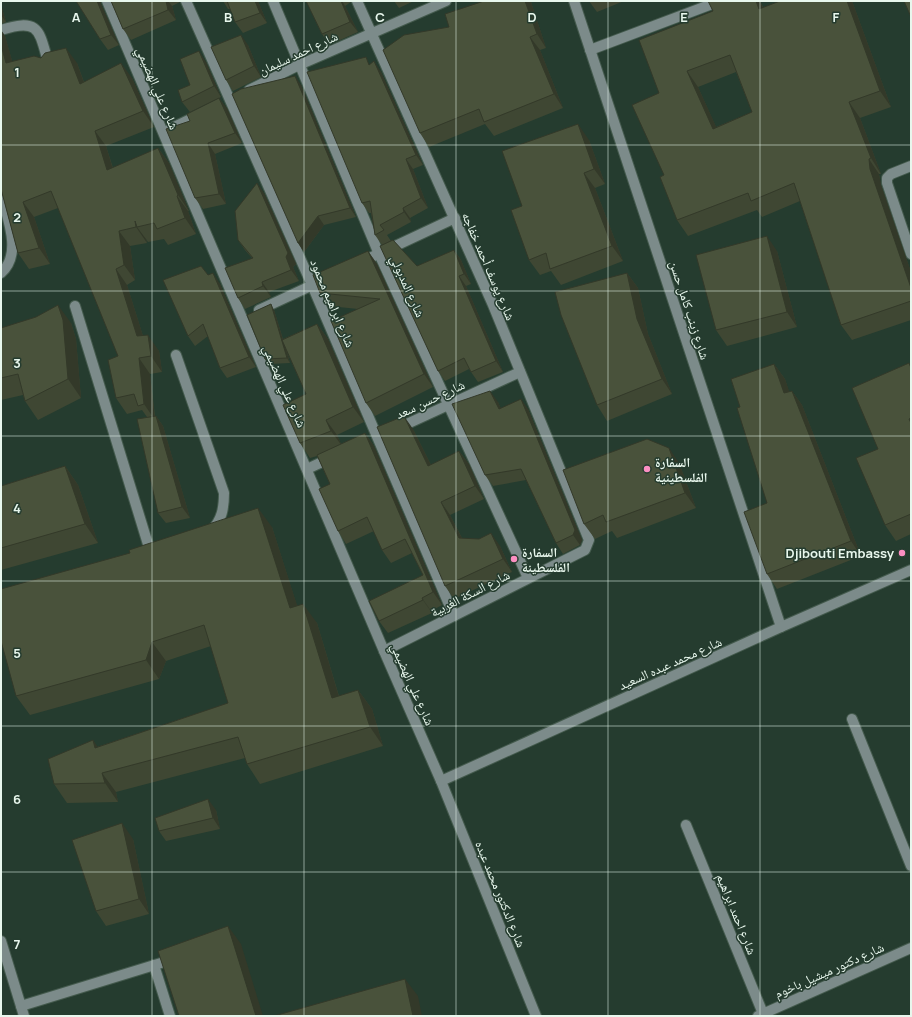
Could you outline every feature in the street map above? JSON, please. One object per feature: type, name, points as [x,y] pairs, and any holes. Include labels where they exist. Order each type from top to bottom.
[{"type":"street","name":"شارع علي الهضيمي","points":[[107,1],[241,318],[441,781]]},
{"type":"street","name":"شارع ابراهيم محمود","points":[[186,1],[226,101],[312,285],[374,439],[454,616]]},
{"type":"street","name":"شارع المدبولي","points":[[273,1],[379,254],[447,405],[528,578]]},
{"type":"street","name":"شارع يوسف أحمد خفاجه","points":[[357,1],[455,218],[587,534],[588,545]]},
{"type":"street","name":"شارع احمد سليمان","points":[[226,101],[299,65],[446,1]]},
{"type":"street","name":"شارع زينب كامل حسن","points":[[574,1],[781,627]]},
{"type":"street","points":[[590,50],[720,1]]},
{"type":"street","points":[[1,30],[17,24],[25,24],[33,27],[39,33],[50,67]]},
{"type":"street","points":[[163,133],[210,110]]},
{"type":"street","points":[[911,166],[891,174],[887,178],[887,183],[911,254]]},
{"type":"street","points":[[1,194],[12,239],[11,256],[1,273]]},
{"type":"street","points":[[352,266],[455,218]]},
{"type":"street","points":[[241,318],[325,279]]},
{"type":"street","points":[[75,306],[147,555],[164,550]]},
{"type":"street","points":[[176,355],[224,493],[224,509],[217,525],[205,536]]},
{"type":"street","name":"شارع حسن سعد","points":[[374,439],[520,372]]},
{"type":"street","points":[[307,468],[342,453]]},
{"type":"street","name":"شارع السكة الغربية","points":[[384,651],[585,550],[588,545]]},
{"type":"street","name":"شارع محمد عبده السعيد","points":[[441,781],[781,627],[911,570]]},
{"type":"street","points":[[852,719],[911,866]]},
{"type":"street","name":"شارع الدكتور محمد عبده","points":[[441,781],[536,1016]]},
{"type":"street","name":"شارع احمد ابراهيم","points":[[686,825],[762,1015]]},
{"type":"street","points":[[1,941],[23,1011],[154,965],[182,957]]},
{"type":"street","name":"شارع دكتور ميشيل باخوم","points":[[762,1015],[911,948]]},
{"type":"street","points":[[154,965],[170,1016]]},
{"type":"building","points":[[76,1],[97,1],[111,35],[100,39]]},
{"type":"building","points":[[111,1],[166,1],[168,10],[123,29]]},
{"type":"building","points":[[227,1],[255,1],[260,13],[235,22]]},
{"type":"building","points":[[306,1],[341,1],[350,22],[322,34]]},
{"type":"building","points":[[484,1],[525,1],[537,34],[530,37],[554,94],[484,122],[479,109],[420,133],[383,50],[404,35],[449,27],[445,14]]},
{"type":"building","points":[[708,1],[756,1],[759,9],[780,1],[847,1],[880,91],[849,102],[871,158],[869,159],[870,169],[911,288],[911,301],[841,325],[794,183],[751,201],[748,193],[677,220],[660,177],[664,175],[632,105],[659,93],[639,40],[713,11]],"holes":[[[730,55],[752,112],[713,129],[687,71]]]},
{"type":"building","points":[[904,1],[911,1],[911,17]]},
{"type":"building","points":[[241,35],[254,66],[226,80],[211,47]]},
{"type":"building","points":[[1,45],[6,63],[34,56],[41,58],[45,53],[66,48],[80,84],[121,63],[143,111],[95,131],[107,170],[158,148],[178,195],[177,196],[185,218],[157,229],[154,223],[137,227],[135,221],[136,227],[119,231],[124,265],[116,269],[137,336],[148,335],[151,356],[139,358],[144,404],[138,406],[134,394],[116,398],[108,360],[118,356],[51,191],[23,202],[39,248],[18,253],[1,189]]},
{"type":"building","points":[[199,51],[214,86],[182,102],[178,90],[190,85],[180,59]]},
{"type":"building","points":[[366,57],[369,65],[374,61],[416,155],[406,159],[421,198],[403,208],[404,212],[380,225],[384,230],[375,235],[370,201],[362,203],[307,72]]},
{"type":"building","points":[[295,76],[350,208],[318,216],[298,243],[232,94],[241,89]]},
{"type":"building","points":[[219,98],[235,133],[208,143],[219,194],[195,198],[166,129],[190,121],[187,114]]},
{"type":"building","points":[[578,124],[594,169],[584,173],[612,246],[550,269],[546,253],[529,260],[511,210],[522,206],[502,151]]},
{"type":"building","points":[[257,183],[288,253],[286,257],[291,270],[262,282],[263,286],[238,298],[225,268],[253,258],[238,240],[235,211]]},
{"type":"building","points":[[767,236],[787,312],[716,330],[696,255]]},
{"type":"building","points":[[393,240],[417,266],[454,250],[464,274],[459,276],[496,361],[471,372],[464,358],[438,371],[380,246]]},
{"type":"building","points":[[368,251],[424,374],[366,403],[331,321],[380,299],[320,293],[313,275]]},
{"type":"building","points":[[201,266],[208,275],[213,273],[249,357],[220,368],[203,324],[188,336],[163,280]]},
{"type":"building","points":[[627,273],[637,319],[662,379],[597,405],[561,315],[555,292]]},
{"type":"building","points":[[271,304],[287,358],[265,359],[247,315]]},
{"type":"building","points":[[58,305],[63,320],[68,379],[25,401],[18,374],[1,378],[1,328],[36,317]]},
{"type":"building","points":[[317,324],[353,407],[326,420],[331,431],[300,443],[283,405],[306,394],[282,340]]},
{"type":"building","points":[[909,363],[911,368],[911,418],[909,419],[911,423],[911,514],[885,525],[856,458],[878,449],[852,388]]},
{"type":"building","points":[[774,364],[784,393],[792,391],[851,541],[767,574],[744,512],[767,503],[737,408],[740,407],[731,379]]},
{"type":"building","points":[[490,391],[499,409],[521,399],[575,530],[573,535],[556,543],[521,469],[485,475],[452,404]]},
{"type":"building","points":[[156,416],[182,507],[158,513],[137,419]]},
{"type":"building","points":[[404,416],[428,466],[459,451],[475,486],[441,502],[459,538],[479,539],[491,533],[503,559],[445,586],[377,427]]},
{"type":"building","points":[[365,433],[433,592],[422,598],[423,600],[379,621],[369,601],[423,575],[405,539],[382,550],[367,517],[338,531],[319,489],[330,484],[317,455]]},
{"type":"building","points":[[647,439],[669,448],[685,493],[606,522],[603,515],[584,524],[563,470]]},
{"type":"building","points":[[65,466],[85,524],[1,548],[1,486]]},
{"type":"building","points":[[258,508],[290,608],[303,604],[332,698],[358,690],[370,727],[247,764],[238,737],[102,773],[105,783],[54,784],[48,759],[93,740],[95,748],[228,703],[204,625],[152,642],[146,660],[16,696],[1,641],[1,589],[130,553],[129,550]]},
{"type":"building","points":[[208,799],[213,818],[159,831],[155,818]]},
{"type":"building","points":[[122,823],[139,899],[96,911],[72,840]]},
{"type":"building","points":[[228,926],[256,1016],[179,1016],[158,951]]},
{"type":"building","points":[[405,979],[413,1016],[274,1016]]},
{"type":"place","name":"السفارة الفلسطينية","points":[[647,469]]},
{"type":"place","name":"Djibouti Embassy","points":[[902,553]]},
{"type":"place","name":"السفارة الفلسطينة","points":[[514,559]]}]
